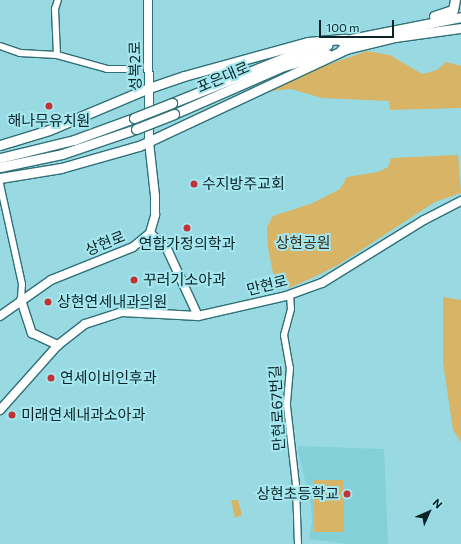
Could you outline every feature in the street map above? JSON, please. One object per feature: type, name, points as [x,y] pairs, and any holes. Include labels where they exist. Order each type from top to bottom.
[{"type":"main road","points":[[387,30],[405,22],[448,12],[455,6],[455,0]]},
{"type":"main road","name":"포은대로","points":[[0,167],[62,154],[174,114],[284,66],[387,30],[457,18]]},
{"type":"main road","name":"포은대로","points":[[0,158],[74,140],[134,118],[289,56],[346,44],[461,28]]},
{"type":"main road","points":[[0,145],[49,130],[149,88],[273,51],[308,42],[346,44]]},
{"type":"main road","points":[[0,178],[61,168],[149,142],[346,44]]},
{"type":"street","points":[[57,55],[55,9],[58,0]]},
{"type":"street","name":"성복2로","points":[[148,0],[149,142]]},
{"type":"street","points":[[0,46],[20,53],[57,55],[107,69],[126,69]]},
{"type":"street","points":[[149,142],[155,196],[155,215],[150,233],[166,249],[198,316]]},
{"type":"street","points":[[0,184],[1,197],[22,284],[21,300],[32,333],[58,345]]},
{"type":"street","name":"만현로","points":[[0,410],[58,345],[85,324],[122,312],[198,316],[290,295],[322,284],[424,220],[461,201]]},
{"type":"street","name":"상현로","points":[[0,316],[51,280],[133,247],[150,233]]},
{"type":"street","name":"만현로67번길","points":[[290,295],[291,309],[284,335],[290,368],[287,406],[296,485],[298,544]]},
{"type":"shaded area","name":"상현초등학교","points":[[297,446],[384,449],[388,544],[347,544],[309,539],[312,522],[311,506]]},
{"type":"green space","points":[[367,51],[390,55],[422,74],[437,70],[446,62],[461,66],[461,108],[390,110],[389,101],[322,98],[291,89],[271,91],[310,71]]},
{"type":"green space","name":"상현공원","points":[[458,155],[461,193],[435,202],[338,265],[289,288],[273,273],[268,248],[267,227],[273,216],[313,203],[340,189],[347,177],[378,172],[388,167],[391,158]]},
{"type":"green space","points":[[443,297],[461,300],[461,442],[453,430],[443,363]]},
{"type":"green space","points":[[313,480],[343,480],[344,532],[314,532]]},
{"type":"green space","points":[[231,500],[238,500],[242,515],[235,518]]},
{"type":"place","name":"해나무유치원","points":[[49,106]]},
{"type":"place","name":"수지방주교회","points":[[194,184]]},
{"type":"place","name":"연합가정의학과","points":[[187,228]]},
{"type":"place","name":"꾸러기소아과","points":[[134,280]]},
{"type":"place","name":"상현연세내과의원","points":[[48,302]]},
{"type":"place","name":"연세이비인후과","points":[[51,378]]},
{"type":"place","name":"미래연세내과소아과","points":[[12,415]]},
{"type":"place","name":"상현초등학교","points":[[347,494]]}]
